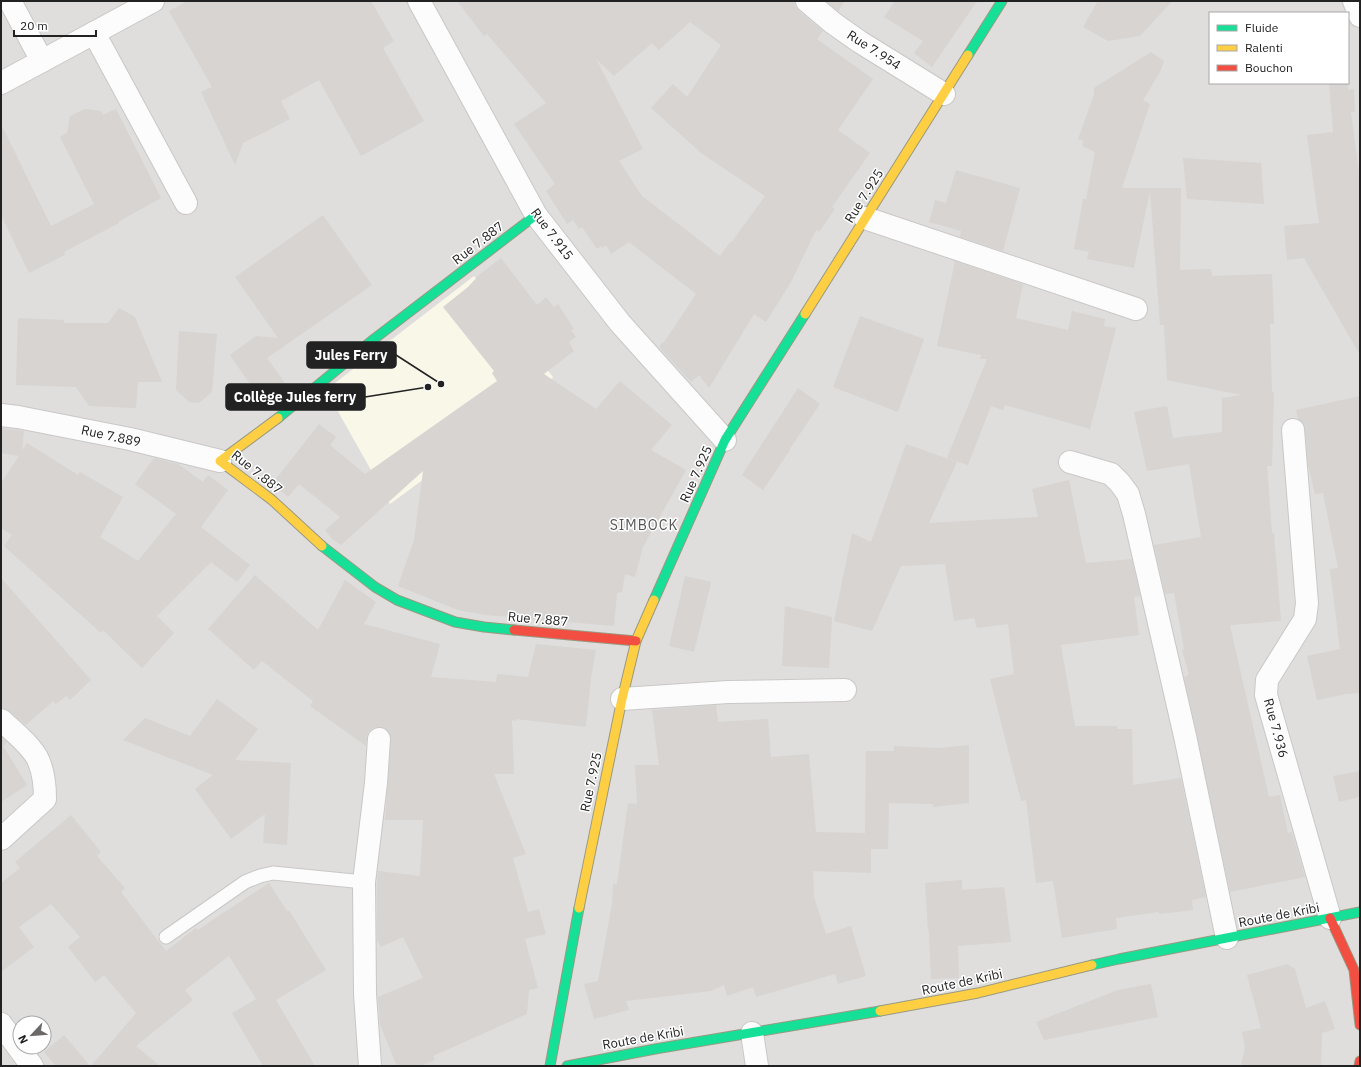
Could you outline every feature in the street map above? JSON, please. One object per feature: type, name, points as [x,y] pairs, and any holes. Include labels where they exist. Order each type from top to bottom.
[{"type":"street","points":[[10,1],[42,61]]},
{"type":"street","points":[[1,83],[153,1]]},
{"type":"street","name":"Rue 7.915","points":[[419,1],[536,215],[620,323],[725,440]]},
{"type":"street","name":"Rue 7.954","points":[[807,1],[833,23],[860,42],[944,94]]},
{"type":"street","name":"Rue 7.925","points":[[550,1066],[587,866],[622,699],[636,641],[725,440],[1002,1]]},
{"type":"street","points":[[1354,1],[1360,16]]},
{"type":"street","points":[[94,32],[186,203]]},
{"type":"street","name":"Rue 7.887","points":[[536,215],[374,339],[291,408],[220,461],[272,500],[319,544],[375,587],[397,600],[455,622],[484,627],[636,641]]},
{"type":"street","points":[[865,218],[1136,309]]},
{"type":"street","name":"Rue 7.889","points":[[1,415],[130,439],[220,461]]},
{"type":"street","name":"Rue 7.936","points":[[1293,430],[1307,603],[1305,619],[1267,680],[1266,694],[1330,918],[1354,970],[1360,1025]]},
{"type":"street","points":[[1070,462],[1111,474],[1128,494],[1134,514],[1183,728],[1227,938]]},
{"type":"street","points":[[622,699],[728,692],[845,690]]},
{"type":"street","points":[[1,720],[22,740],[39,760],[44,781],[45,799],[1,839]]},
{"type":"street","points":[[370,1066],[366,994],[364,882],[376,783],[379,739]]},
{"type":"street","name":"Route de Kribi","points":[[567,1066],[655,1049],[907,1007],[978,993],[1119,959],[1360,912]]},
{"type":"street","points":[[1,1024],[32,1066]]},
{"type":"street","points":[[752,1033],[757,1066]]},
{"type":"street","points":[[1359,1066],[1360,1061]]},
{"type":"lane","points":[[166,937],[245,882],[260,876],[273,873],[364,882]]},
{"type":"shaded area","points":[[1,1],[1360,1],[1360,1066],[1,1066]]},
{"type":"shaded area","points":[[474,276],[553,377],[541,393],[390,504],[326,390]]},
{"type":"building","points":[[187,1],[371,1],[394,41],[383,48],[424,121],[361,156],[319,80],[281,101],[290,119],[243,143],[235,165],[201,92],[212,87],[169,11]]},
{"type":"building","points":[[457,1],[795,1],[795,6],[799,11],[823,31],[817,39],[873,79],[838,130],[870,153],[832,207],[835,209],[819,232],[816,230],[791,282],[766,322],[754,314],[709,388],[699,375],[691,382],[659,347],[667,338],[696,294],[629,242],[611,254],[606,245],[597,249],[582,227],[579,229],[573,220],[567,224],[546,191],[555,184],[514,124],[546,103],[487,34],[484,36]],"holes":[[[690,22],[721,45],[687,97],[673,84],[651,108],[701,153],[765,196],[720,256],[642,196],[619,161],[643,149],[596,59],[614,76],[652,43],[659,50]]]},
{"type":"building","points":[[826,1],[845,1],[838,11]]},
{"type":"building","points":[[895,1],[977,1],[932,67],[914,53],[923,41],[884,17]]},
{"type":"building","points":[[1098,1],[1172,1],[1140,36],[1108,41],[1083,27]]},
{"type":"building","points":[[1151,52],[1164,61],[1160,72],[1143,100],[1150,104],[1122,188],[1181,188],[1180,270],[1211,269],[1212,276],[1272,274],[1274,324],[1270,324],[1272,392],[1274,392],[1272,466],[1267,466],[1281,621],[1230,625],[1269,797],[1280,795],[1288,833],[1292,832],[1305,877],[1230,892],[1184,677],[1189,675],[1182,650],[1184,649],[1174,593],[1165,594],[1154,545],[1201,537],[1189,464],[1147,471],[1134,412],[1167,406],[1173,438],[1222,432],[1222,398],[1242,395],[1167,380],[1164,325],[1160,325],[1150,191],[1134,268],[1087,259],[1089,252],[1074,249],[1083,199],[1086,199],[1095,152],[1082,146],[1084,141],[1078,139],[1094,95],[1094,88]]},
{"type":"building","points":[[1329,84],[1348,84],[1348,90],[1354,89],[1355,112],[1351,112],[1360,180],[1360,355],[1304,258],[1287,260],[1284,226],[1319,223],[1307,135],[1333,132]]},
{"type":"building","points":[[85,109],[101,111],[103,115],[116,109],[161,198],[118,222],[119,223],[64,252],[65,255],[29,273],[1,215],[1,124],[51,226],[94,204],[60,137],[67,133],[70,116]]},
{"type":"building","points":[[1183,158],[1261,163],[1264,204],[1187,199]]},
{"type":"building","points":[[956,170],[1020,188],[1003,251],[960,237],[961,231],[929,222],[935,200],[946,203]]},
{"type":"building","points":[[323,215],[372,285],[267,358],[289,389],[265,406],[230,355],[256,336],[278,338],[235,277]]},
{"type":"building","points":[[501,258],[537,305],[546,297],[554,307],[558,304],[574,329],[571,330],[576,337],[569,342],[574,351],[544,374],[596,409],[620,381],[672,425],[651,450],[686,470],[643,547],[635,577],[625,574],[622,592],[617,593],[614,626],[486,615],[458,610],[398,586],[414,540],[423,471],[341,545],[332,539],[325,530],[340,517],[299,484],[288,497],[272,484],[319,424],[336,437],[330,445],[365,474],[497,381],[492,373],[494,371],[443,307],[468,287],[480,274]]},
{"type":"building","points":[[955,261],[1023,284],[1016,318],[1068,330],[1072,311],[1105,319],[1104,326],[1116,328],[1090,429],[1005,405],[1003,410],[991,406],[968,465],[947,458],[987,359],[980,359],[981,355],[937,346]]},
{"type":"building","points":[[119,308],[135,317],[162,382],[138,382],[136,408],[89,406],[76,387],[16,385],[18,318],[64,320],[64,323],[108,323]]},
{"type":"building","points":[[860,316],[924,339],[898,412],[833,387]]},
{"type":"building","points":[[179,331],[217,334],[212,392],[199,403],[189,402],[176,390]]},
{"type":"building","points":[[798,388],[820,404],[763,490],[742,475]]},
{"type":"building","points":[[1360,396],[1360,693],[1346,694],[1317,700],[1307,656],[1340,649],[1330,569],[1338,568],[1323,493],[1315,494],[1308,465],[1305,429],[1303,423],[1298,419],[1296,410]]},
{"type":"building","points":[[1,428],[24,431],[22,451],[27,443],[78,475],[80,472],[123,497],[100,537],[138,561],[176,514],[135,484],[154,458],[178,464],[203,482],[208,475],[228,490],[201,527],[250,565],[237,582],[211,562],[157,616],[174,633],[142,668],[103,630],[101,633],[4,546],[12,535],[1,528],[1,483],[19,456],[1,453]]},
{"type":"building","points":[[906,444],[957,462],[929,523],[1038,517],[1032,489],[1069,480],[1086,563],[1132,559],[1140,596],[1134,597],[1139,635],[1061,645],[1075,726],[1117,726],[1117,729],[1132,729],[1133,785],[1181,778],[1206,897],[1192,900],[1193,910],[1159,914],[1159,912],[1116,918],[1117,929],[1062,938],[1053,881],[1036,883],[1026,800],[1021,801],[990,679],[1014,674],[1008,624],[977,628],[974,618],[954,621],[945,564],[901,566],[872,631],[834,621],[852,533],[871,542]]},
{"type":"building","points":[[255,575],[318,630],[345,580],[376,602],[364,624],[440,644],[431,677],[496,682],[497,674],[528,677],[536,644],[596,650],[591,678],[586,727],[516,719],[516,721],[512,720],[514,774],[494,774],[526,854],[513,858],[528,912],[539,909],[546,934],[525,939],[538,988],[529,990],[527,1014],[433,1056],[435,1060],[420,1066],[397,1066],[380,1025],[378,997],[423,978],[403,937],[381,947],[377,940],[377,883],[378,871],[420,876],[423,820],[385,820],[391,740],[390,734],[386,729],[379,727],[373,728],[368,732],[366,746],[310,706],[313,701],[262,661],[254,670],[208,629]]},
{"type":"building","points":[[685,576],[711,582],[694,652],[669,646]]},
{"type":"building","points":[[1,578],[91,680],[70,700],[66,696],[56,704],[53,701],[26,725],[9,711],[1,708]]},
{"type":"building","points":[[785,606],[832,617],[829,668],[782,666]]},
{"type":"building","points":[[217,699],[258,729],[235,760],[291,763],[287,845],[263,843],[265,814],[231,839],[195,789],[213,775],[123,740],[145,718],[190,736]]},
{"type":"building","points":[[716,705],[718,722],[768,719],[771,757],[809,754],[816,832],[865,833],[866,751],[894,751],[894,746],[939,748],[969,745],[969,803],[933,807],[933,804],[889,803],[888,849],[871,849],[871,873],[813,871],[814,897],[826,934],[851,926],[866,976],[838,984],[835,974],[756,997],[753,987],[727,996],[724,985],[711,991],[626,1001],[629,1010],[594,1019],[584,984],[598,981],[612,904],[613,884],[617,884],[628,803],[637,804],[635,765],[659,765],[652,710]]},
{"type":"building","points":[[1,737],[7,742],[3,746],[27,785],[1,802]]},
{"type":"building","points":[[1360,771],[1360,797],[1339,802],[1333,776]]},
{"type":"building","points":[[71,815],[101,852],[97,856],[125,888],[121,892],[166,951],[196,928],[198,930],[269,883],[287,911],[289,910],[326,970],[276,1000],[315,1066],[263,1066],[232,1013],[256,999],[229,956],[185,990],[193,1000],[136,1046],[160,1066],[91,1066],[136,1013],[104,975],[95,982],[68,947],[80,937],[51,904],[19,927],[34,947],[1,972],[1,883],[20,868],[15,862]]},
{"type":"building","points":[[962,880],[962,890],[1004,887],[1011,942],[958,946],[959,978],[931,979],[925,883]]},
{"type":"building","points":[[1287,964],[1295,969],[1306,1008],[1325,1001],[1335,1029],[1322,1033],[1321,1066],[1241,1066],[1245,1047],[1242,1032],[1261,1028],[1247,975]]},
{"type":"building","points":[[1151,984],[1158,1017],[1044,1040],[1036,1022],[1118,990]]},
{"type":"building","points":[[64,1035],[90,1066],[56,1066],[47,1055],[52,1055],[52,1045]]},
{"type":"traffic: fast","points":[[968,55],[1002,1]]},
{"type":"traffic: fast","points":[[278,418],[374,339],[536,215]]},
{"type":"traffic: fast","points":[[654,600],[725,440],[805,314]]},
{"type":"traffic: fast","points":[[322,546],[375,587],[397,600],[455,622],[514,630]]},
{"type":"traffic: fast","points":[[550,1066],[579,908]]},
{"type":"traffic: fast","points":[[1092,965],[1360,912]]},
{"type":"traffic: fast","points":[[567,1066],[655,1049],[880,1011]]},
{"type":"traffic: slow","points":[[805,314],[968,55]]},
{"type":"traffic: slow","points":[[278,418],[220,461],[272,500],[322,546]]},
{"type":"traffic: slow","points":[[579,908],[622,699],[636,641],[654,600]]},
{"type":"traffic: slow","points":[[880,1011],[978,993],[1092,965]]},
{"type":"traffic: jam","points":[[514,630],[636,641]]},
{"type":"traffic: jam","points":[[1330,918],[1354,970],[1360,1025]]},
{"type":"traffic: jam","points":[[1359,1066],[1360,1061]]},
{"type":"place","name":"Jules Ferry","points":[[441,384]]},
{"type":"place","name":"Collège Jules ferry","points":[[428,387]]},
{"type":"district","name":"SIMBOCK","points":[[644,525]]}]
